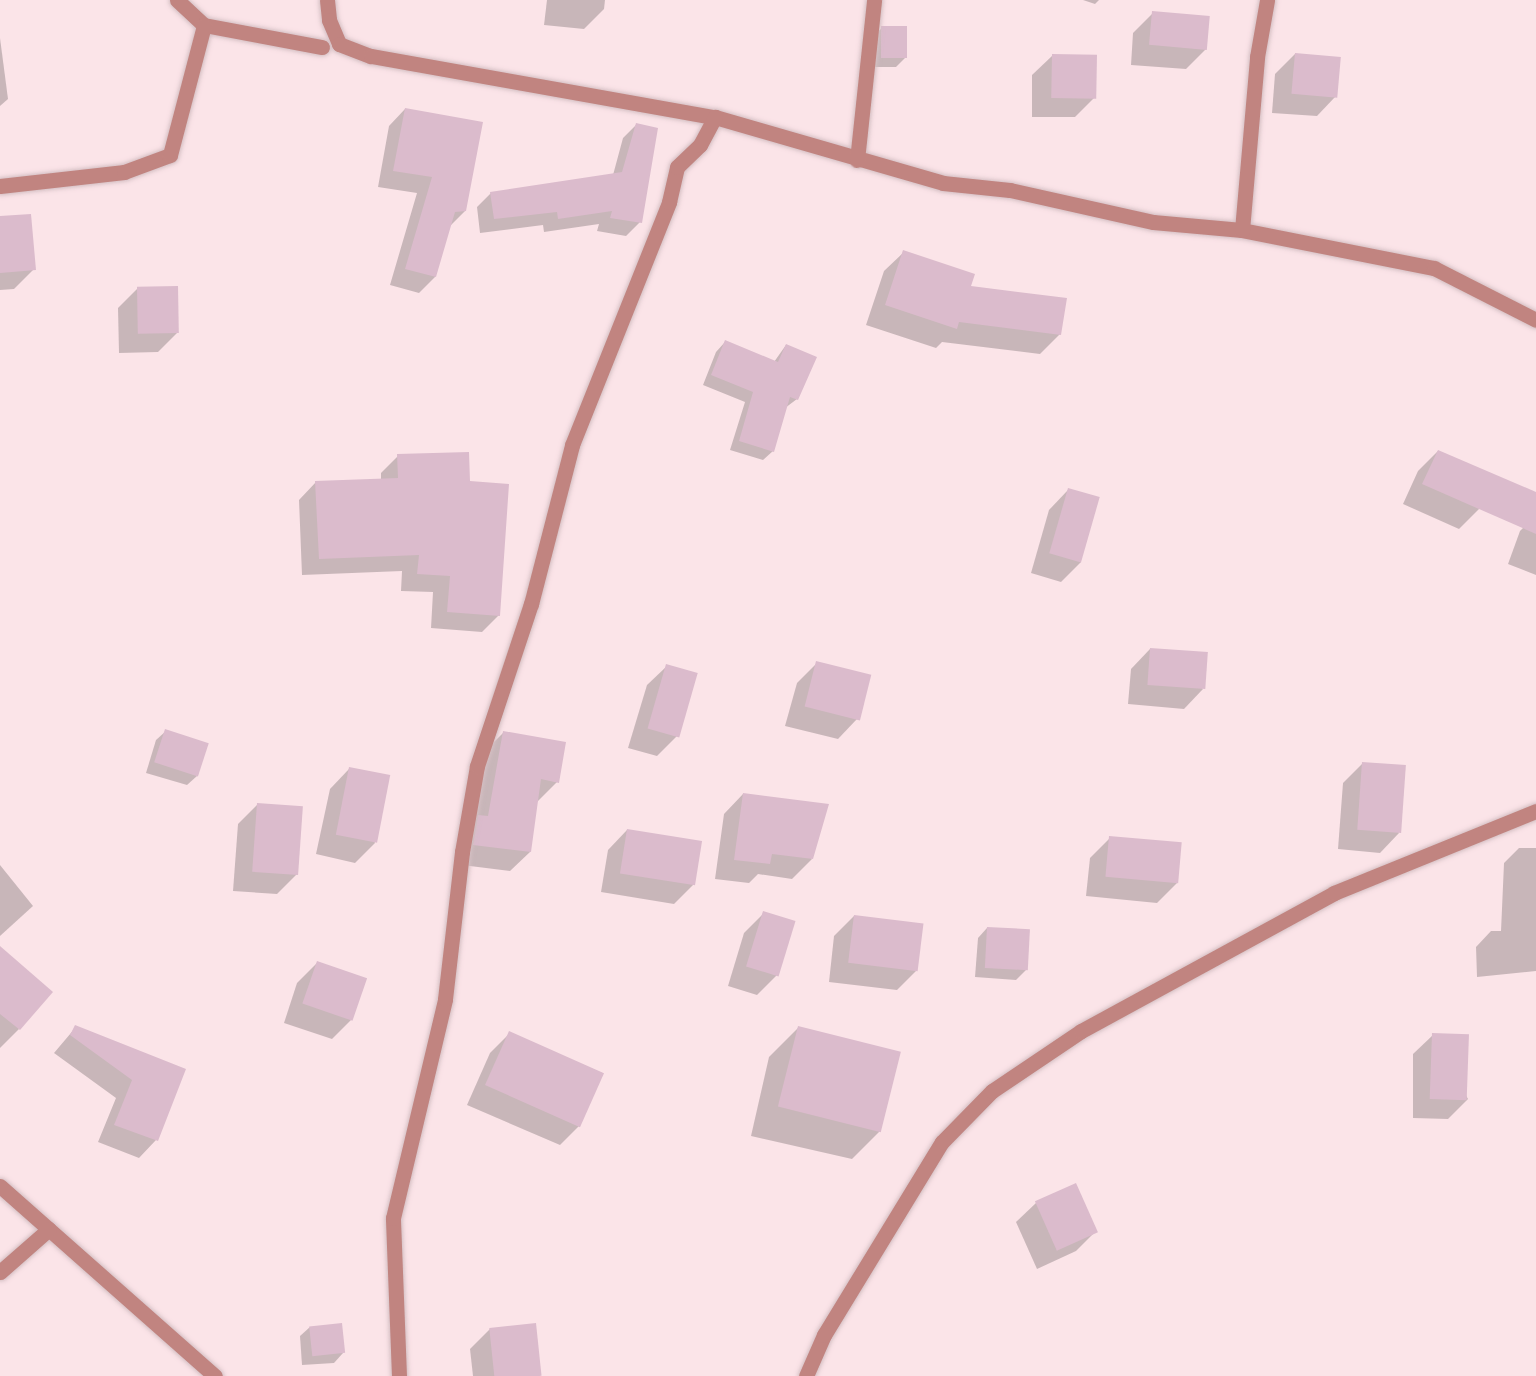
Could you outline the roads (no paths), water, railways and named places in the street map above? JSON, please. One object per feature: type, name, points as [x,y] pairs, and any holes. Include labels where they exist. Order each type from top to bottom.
[{"type":"street","points":[[177,0],[204,25],[322,47]]},
{"type":"street","points":[[327,0],[328,20],[339,44],[371,56],[715,117],[814,143],[857,160],[943,183],[1010,190],[1153,222],[1242,230],[1434,268],[1536,320]]},
{"type":"street","points":[[857,160],[874,0]]},
{"type":"street","points":[[1242,230],[1257,57],[1267,0]]},
{"type":"street","points":[[0,186],[124,172],[170,155],[204,25]]},
{"type":"street","points":[[399,1376],[393,1218],[445,999],[462,852],[477,766],[531,604],[572,445],[669,202],[677,167],[700,145],[715,117]]},
{"type":"street","points":[[806,1376],[824,1335],[942,1142],[992,1092],[1081,1030],[1334,893],[1536,811]]},
{"type":"street","points":[[0,1186],[215,1376]]},
{"type":"street","points":[[0,1272],[49,1229]]}]
